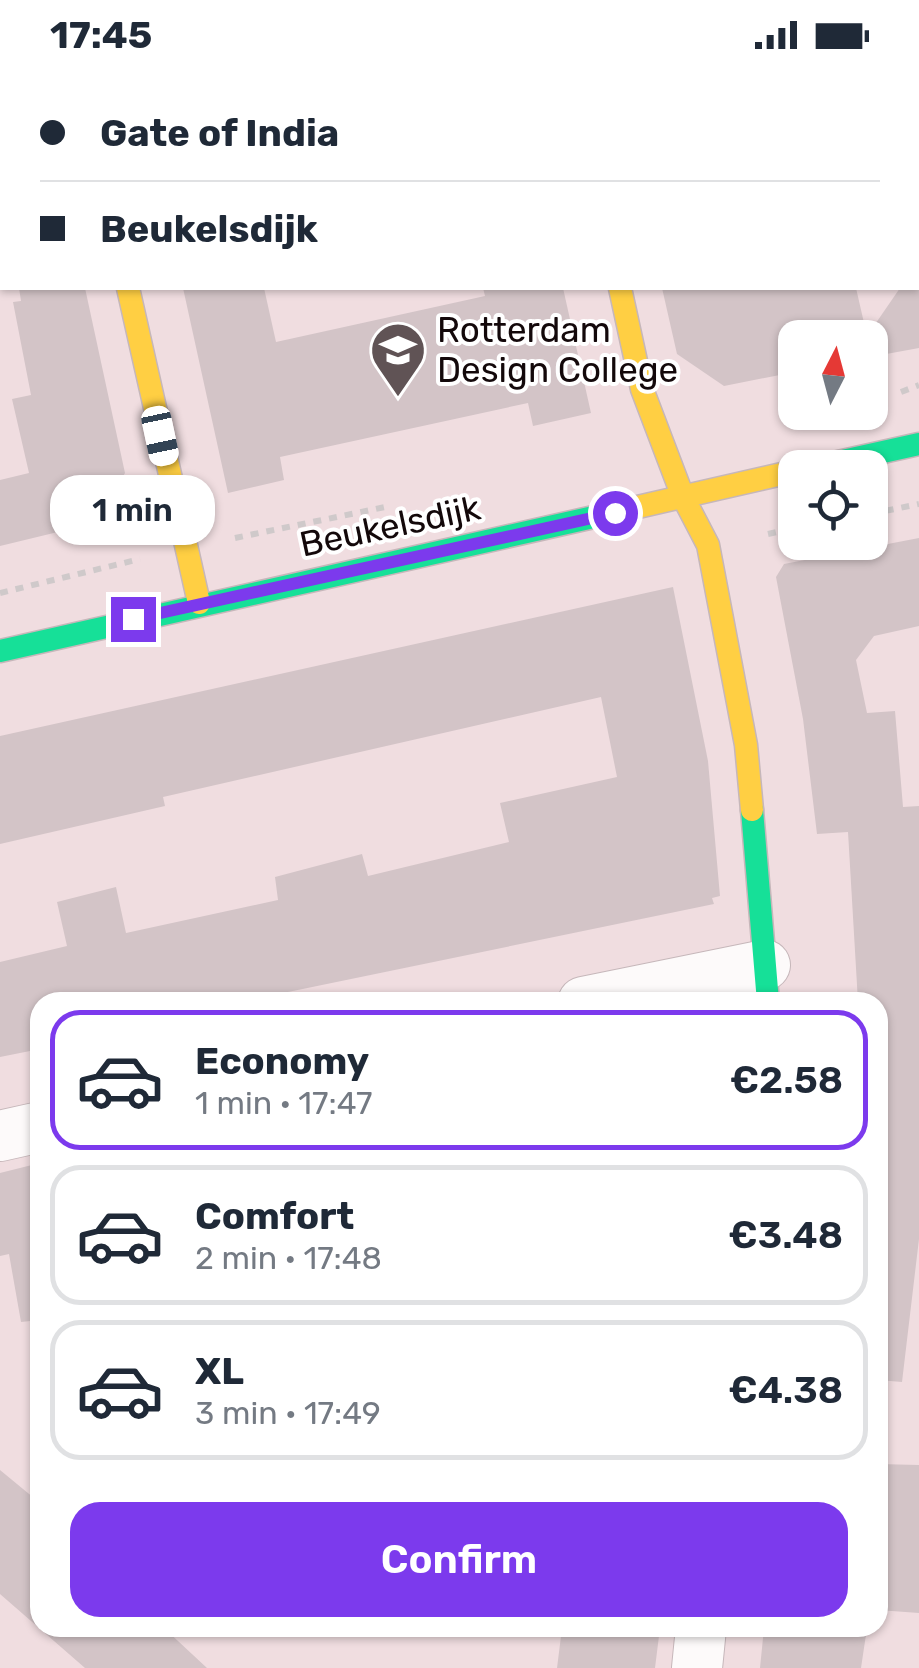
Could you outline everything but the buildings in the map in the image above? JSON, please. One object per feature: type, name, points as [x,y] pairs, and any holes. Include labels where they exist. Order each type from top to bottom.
[{"type":"street","points":[[128,290],[199,602]]},
{"type":"street","points":[[620,290],[642,388],[683,497],[708,545],[746,744],[766,984],[685,992]]},
{"type":"street","points":[[885,450],[919,436]]},
{"type":"street","points":[[888,450],[919,444]]},
{"type":"street","name":"Beukelsdijk","points":[[0,651],[199,602],[778,475]]},
{"type":"street","points":[[0,1136],[30,1129]]},
{"type":"street","points":[[696,1668],[700,1637]]},
{"type":"path","points":[[888,510],[919,504]]},
{"type":"traffic: fast","points":[[888,451],[919,444]]},
{"type":"traffic: fast","points":[[0,651],[629,509]]},
{"type":"traffic: fast","points":[[752,810],[767,992]]},
{"type":"traffic: slow","points":[[128,290],[199,603]]},
{"type":"traffic: slow","points":[[620,290],[642,389],[683,497],[708,545],[746,745],[752,810]]},
{"type":"traffic: slow","points":[[629,509],[778,475]]},
{"type":"place","name":"Rotterdam Design College","points":[[398,399]]},
{"type":"route","points":[[133,619],[615,513]]}]
